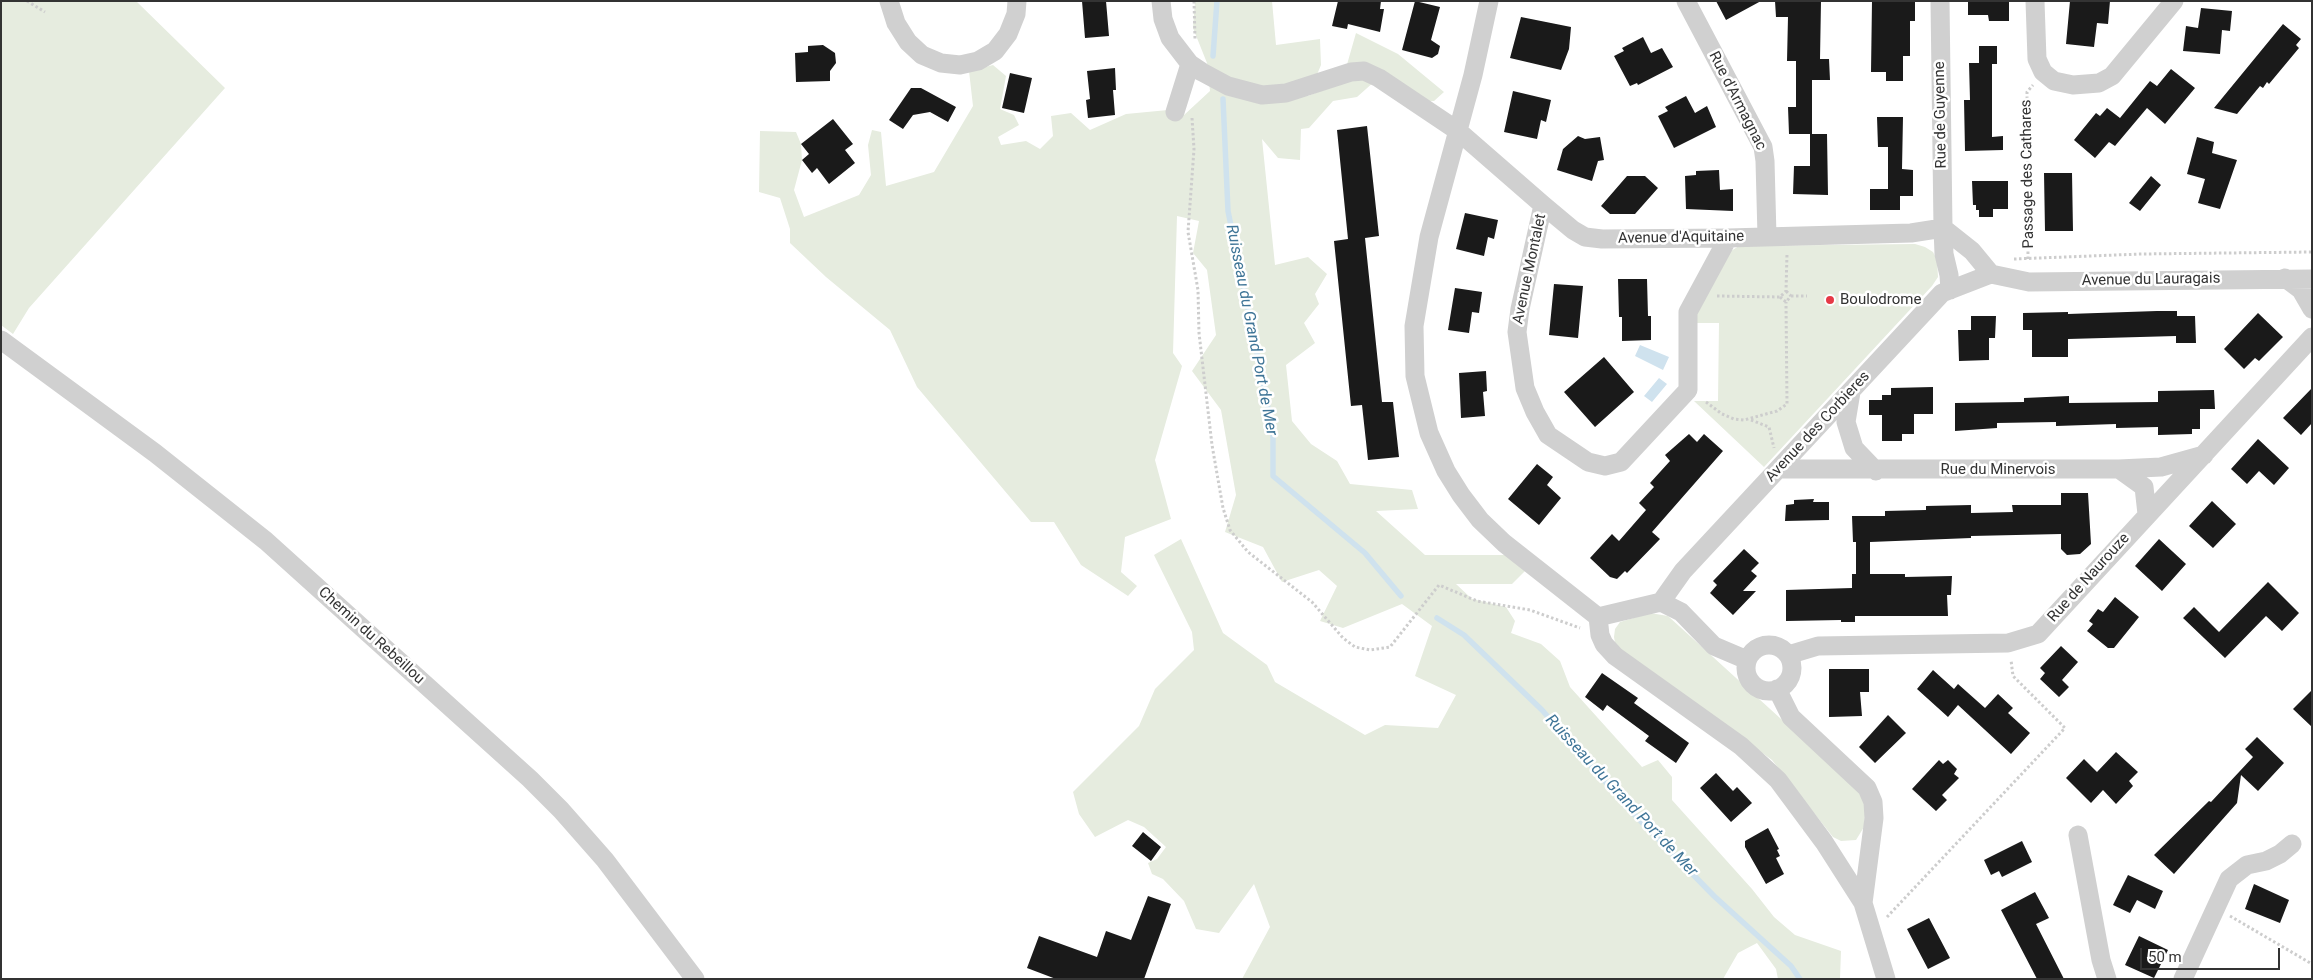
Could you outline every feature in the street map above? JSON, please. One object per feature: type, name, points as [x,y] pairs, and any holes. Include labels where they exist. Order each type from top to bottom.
[{"type":"street","points":[[889,1],[896,23],[908,42],[922,55],[941,63],[960,64],[978,61],[995,51],[1008,34],[1016,14],[1017,1]]},
{"type":"street","points":[[1161,1],[1163,19],[1170,38],[1190,64],[1184,112]]},
{"type":"street","points":[[1489,1],[1473,75],[1440,189],[1429,237],[1414,326],[1415,376],[1429,433],[1446,471],[1460,495],[1480,520],[1599,626],[1604,644],[1615,656],[1741,746],[1767,769],[1797,804],[1863,903],[1886,979]]},
{"type":"street","name":"Rue d'Armagnac","points":[[1686,1],[1763,148],[1767,236]]},
{"type":"street","name":"Rue de Guyenne","points":[[1940,1],[1943,228],[1944,254],[1950,290]]},
{"type":"street","points":[[2035,1],[2037,58],[2043,72],[2054,81],[2073,85],[2099,82],[2112,76],[2174,1]]},
{"type":"street","name":"Avenue d'Aquitaine","points":[[1190,64],[1228,86],[1262,95],[1286,93],[1351,72],[1364,71],[1379,78],[1458,131],[1573,230],[1585,237],[1602,239],[1728,238],[1911,233],[1943,228]]},
{"type":"street","name":"Avenue Montalet","points":[[1544,205],[1520,309],[1517,332],[1525,388],[1535,412],[1548,435],[1588,462],[1605,466],[1621,462],[1688,390],[1688,312],[1728,238]]},
{"type":"street","points":[[1943,228],[1972,251],[1991,274]]},
{"type":"street","name":"Avenue du Lauragais","points":[[1991,274],[2029,282],[2312,279]]},
{"type":"street","name":"Avenue des Corbieres","points":[[1661,602],[1684,571],[1942,293],[1991,274]]},
{"type":"street","name":"Rue de Naurouze","points":[[1788,655],[1818,646],[2008,644],[2038,634],[2312,337],[2312,309],[2301,290],[2285,278]]},
{"type":"street","name":"Chemin du Rebeillou","points":[[1,340],[155,453],[266,541],[530,779],[606,860],[695,979]]},
{"type":"street","points":[[1851,392],[1846,422],[1854,448],[1876,471]]},
{"type":"street","name":"Rue du Minervois","points":[[1778,469],[1876,471],[2119,469],[2161,467],[2205,455]]},
{"type":"street","points":[[2119,469],[2144,487],[2147,514]]},
{"type":"street","points":[[1599,626],[1661,602],[1682,612],[1714,646],[1747,660]]},
{"type":"street","points":[[1766,644],[1778,646],[1788,655],[1792,670],[1789,678],[1777,689],[1761,689],[1749,680],[1746,670],[1747,660],[1754,649],[1766,644]]},
{"type":"street","points":[[1777,689],[1791,717],[1867,788],[1873,802],[1874,818],[1863,903]]},
{"type":"street","points":[[2078,835],[2101,960],[2107,979]]},
{"type":"street","points":[[2183,979],[2214,907],[2229,879],[2246,865],[2266,861],[2280,854],[2292,844]]},
{"type":"path","points":[[27,1],[45,12]]},
{"type":"path","points":[[1194,1],[1195,43]]},
{"type":"path","name":"Passage des Cathares","points":[[2029,282],[2027,92],[2043,72]]},
{"type":"path","points":[[1184,112],[1194,149],[1188,232],[1198,290],[1199,333],[1212,445],[1222,508],[1230,530],[1248,552],[1312,602],[1343,638],[1356,647],[1370,650],[1390,647],[1439,585],[1477,601],[1530,610],[1599,626]]},
{"type":"path","points":[[2012,259],[2141,254],[2312,252]]},
{"type":"path","points":[[1780,297],[1786,291],[1787,254]]},
{"type":"path","points":[[1786,291],[1791,296],[1807,296]]},
{"type":"path","points":[[1716,296],[1780,297],[1786,302]]},
{"type":"path","points":[[1706,402],[1711,407],[1734,419],[1750,419],[1777,411],[1787,404],[1786,302],[1791,296]]},
{"type":"path","points":[[1750,419],[1769,427],[1778,469]]},
{"type":"path","points":[[1873,932],[2065,728],[2013,676],[2008,644]]},
{"type":"path","points":[[2214,907],[2312,964]]},
{"type":"shaded area","points":[[1,1],[136,1],[225,88],[29,308],[13,334],[1,325]]},
{"type":"shaded area","points":[[1195,1],[1272,1],[1276,45],[1320,39],[1321,65],[1308,96],[1342,82],[1356,33],[1398,54],[1444,92],[1434,101],[1407,102],[1375,81],[1357,97],[1333,101],[1309,128],[1301,129],[1300,160],[1278,158],[1262,139],[1275,265],[1308,257],[1327,274],[1315,294],[1319,304],[1304,323],[1315,343],[1286,365],[1292,421],[1311,444],[1337,461],[1350,484],[1412,490],[1418,509],[1376,511],[1425,555],[1509,555],[1528,568],[1512,584],[1456,584],[1472,599],[1506,607],[1515,621],[1511,633],[1541,644],[1560,661],[1570,687],[1642,767],[1658,760],[1672,777],[1672,800],[1752,889],[1774,917],[1795,935],[1841,951],[1840,979],[1778,979],[1776,969],[1757,943],[1738,953],[1723,979],[1242,979],[1270,927],[1254,884],[1219,933],[1196,929],[1184,901],[1163,879],[1152,874],[1148,863],[1157,859],[1166,847],[1144,827],[1128,820],[1095,837],[1079,814],[1073,792],[1139,726],[1155,689],[1194,650],[1192,632],[1154,555],[1181,539],[1223,633],[1267,665],[1275,682],[1365,735],[1385,725],[1438,728],[1456,695],[1415,676],[1432,626],[1402,604],[1343,628],[1320,621],[1337,586],[1319,570],[1282,582],[1263,547],[1225,532],[1236,495],[1221,410],[1192,371],[1216,335],[1207,270],[1193,253],[1199,221],[1177,216],[1173,353],[1182,366],[1155,460],[1171,519],[1125,537],[1121,572],[1137,586],[1128,596],[1081,565],[1054,522],[1031,522],[917,387],[890,330],[826,277],[790,243],[790,229],[780,198],[759,192],[760,131],[796,132],[801,144],[802,160],[794,190],[804,217],[859,195],[871,175],[868,145],[872,130],[881,132],[886,186],[934,172],[973,106],[969,71],[993,65],[1006,76],[1000,109],[1014,115],[1019,125],[998,137],[1001,145],[1026,141],[1040,149],[1053,136],[1051,116],[1071,113],[1090,130],[1126,114],[1168,110],[1184,115],[1210,91],[1207,63],[1193,28]]},
{"type":"shaded area","points":[[1915,244],[1933,252],[1937,260],[1938,277],[1932,286],[1764,467],[1694,401],[1718,401],[1719,323],[1695,323],[1696,310],[1731,251],[1739,246]]},
{"type":"shaded area","points":[[1650,613],[1668,616],[1859,790],[1864,801],[1865,814],[1864,827],[1856,840],[1841,841],[1833,837],[1772,760],[1620,649],[1615,643],[1614,637],[1615,629],[1620,622]]},
{"type":"water","points":[[1640,345],[1669,357],[1663,370],[1635,356]]},
{"type":"water","points":[[1659,378],[1667,384],[1652,402],[1644,396]]},
{"type":"building","points":[[1082,1],[1106,1],[1109,36],[1085,38]]},
{"type":"building","points":[[1338,1],[1381,1],[1380,9],[1384,9],[1380,32],[1348,24],[1347,29],[1332,26]]},
{"type":"building","points":[[1415,1],[1440,7],[1431,40],[1440,46],[1438,54],[1432,58],[1402,50]]},
{"type":"building","points":[[1716,1],[1761,1],[1726,20]]},
{"type":"building","points":[[1775,1],[1821,1],[1820,59],[1829,59],[1830,80],[1812,80],[1812,134],[1827,134],[1828,195],[1793,194],[1794,166],[1810,166],[1810,134],[1789,134],[1788,107],[1796,107],[1796,61],[1787,61],[1788,17],[1776,17]]},
{"type":"building","points":[[1872,1],[1915,2],[1915,21],[1910,21],[1910,56],[1903,56],[1903,81],[1886,81],[1886,72],[1871,72]]},
{"type":"building","points":[[1968,1],[2009,1],[2009,21],[1989,21],[1988,15],[1968,15]]},
{"type":"building","points":[[2070,1],[2110,1],[2108,24],[2097,23],[2094,47],[2066,44]]},
{"type":"building","points":[[2201,8],[2232,11],[2230,31],[2222,30],[2220,54],[2183,51],[2186,26],[2198,28]]},
{"type":"building","points":[[1521,17],[1571,27],[1569,49],[1561,70],[1510,58]]},
{"type":"building","points":[[2283,24],[2301,39],[2296,45],[2299,48],[2269,84],[2267,82],[2263,88],[2260,86],[2237,114],[2214,108]]},
{"type":"building","points":[[1643,37],[1651,53],[1662,48],[1673,67],[1638,85],[1637,83],[1630,86],[1614,56],[1624,51],[1622,48]]},
{"type":"building","points":[[823,45],[835,53],[836,63],[830,71],[830,81],[796,82],[795,53],[808,52],[808,46]]},
{"type":"building","points":[[1979,46],[1997,46],[1997,64],[1992,64],[1992,137],[2003,136],[2003,150],[1965,151],[1964,100],[1970,100],[1969,63],[1979,63]]},
{"type":"building","points":[[1115,68],[1116,90],[1113,90],[1115,115],[1088,118],[1086,100],[1090,99],[1087,71]]},
{"type":"building","points":[[2171,69],[2195,88],[2165,124],[2147,108],[2115,146],[2109,142],[2095,158],[2074,140],[2096,113],[2100,116],[2107,108],[2120,118],[2150,81],[2157,86]]},
{"type":"building","points":[[1010,73],[1032,78],[1024,113],[1002,108]]},
{"type":"building","points":[[911,88],[921,88],[956,107],[948,122],[930,112],[913,115],[903,129],[889,120]]},
{"type":"building","points":[[1513,91],[1551,100],[1546,122],[1541,120],[1537,139],[1504,132]]},
{"type":"building","points":[[1686,96],[1695,113],[1707,106],[1716,127],[1674,148],[1658,116],[1668,111],[1665,107]]},
{"type":"building","points":[[1877,117],[1903,117],[1902,169],[1913,170],[1913,196],[1900,196],[1900,210],[1870,210],[1870,189],[1888,189],[1888,147],[1878,147]]},
{"type":"building","points":[[833,119],[853,144],[845,150],[855,163],[829,184],[817,168],[812,173],[802,160],[809,154],[801,144]]},
{"type":"building","points":[[1367,126],[1379,236],[1365,238],[1382,402],[1393,402],[1399,457],[1368,460],[1362,405],[1351,406],[1334,241],[1348,239],[1337,130]]},
{"type":"building","points":[[1578,136],[1585,139],[1600,137],[1604,160],[1598,161],[1592,181],[1557,170],[1563,149]]},
{"type":"building","points":[[2197,137],[2214,142],[2212,153],[2237,160],[2220,209],[2198,203],[2205,179],[2187,174]]},
{"type":"building","points":[[1719,170],[1720,190],[1733,189],[1733,211],[1686,209],[1685,176],[1696,175],[1696,171]]},
{"type":"building","points":[[2044,173],[2072,173],[2073,231],[2045,231]]},
{"type":"building","points":[[1627,176],[1645,176],[1658,188],[1635,214],[1610,214],[1601,206]]},
{"type":"building","points":[[2151,176],[2161,185],[2140,211],[2129,203]]},
{"type":"building","points":[[1972,181],[2008,181],[2008,209],[1993,209],[1993,217],[1979,217],[1979,210],[1976,210],[1976,205],[1973,205]]},
{"type":"building","points":[[1465,213],[1498,220],[1494,239],[1488,237],[1484,256],[1456,249]]},
{"type":"building","points":[[1618,279],[1647,279],[1648,316],[1651,316],[1651,340],[1622,341],[1622,317],[1619,317]]},
{"type":"building","points":[[1554,284],[1583,286],[1578,338],[1549,335]]},
{"type":"building","points":[[1455,288],[1482,292],[1479,313],[1472,312],[1469,333],[1448,330]]},
{"type":"building","points":[[2177,311],[2177,316],[2195,316],[2196,343],[2176,343],[2176,336],[2068,339],[2068,357],[2032,357],[2032,330],[2023,330],[2023,313],[2068,312],[2068,314]]},
{"type":"building","points":[[2258,313],[2283,337],[2259,361],[2255,358],[2244,369],[2224,349]]},
{"type":"building","points":[[1971,316],[1996,316],[1995,338],[1989,338],[1989,360],[1959,361],[1958,330],[1971,330]]},
{"type":"building","points":[[1604,357],[1634,392],[1595,427],[1564,392]]},
{"type":"building","points":[[1486,371],[1487,391],[1483,392],[1485,416],[1461,418],[1459,373]]},
{"type":"building","points":[[1933,387],[1933,414],[1914,414],[1914,434],[1902,434],[1902,441],[1882,441],[1882,415],[1869,415],[1869,400],[1882,400],[1882,395],[1891,395],[1891,388]]},
{"type":"building","points":[[2312,388],[2312,423],[2301,435],[2283,418]]},
{"type":"building","points":[[2214,390],[2215,409],[2200,409],[2200,429],[2192,429],[2192,434],[2158,435],[2158,427],[2116,428],[2116,424],[2056,426],[2056,422],[1997,423],[1997,428],[1955,431],[1955,403],[2024,402],[2024,398],[2069,396],[2069,403],[2158,402],[2158,391]]},
{"type":"building","points":[[1689,434],[1697,442],[1704,434],[1723,451],[1652,532],[1660,539],[1627,573],[1625,571],[1617,579],[1610,577],[1590,558],[1612,534],[1619,541],[1646,510],[1639,503],[1654,487],[1650,483],[1670,461],[1665,455]]},
{"type":"building","points":[[2258,439],[2289,468],[2274,485],[2259,471],[2247,484],[2231,469]]},
{"type":"building","points":[[1537,464],[1553,477],[1547,485],[1561,498],[1539,525],[1508,499]]},
{"type":"building","points":[[2061,493],[2088,493],[2091,544],[2080,554],[2067,555],[2061,549],[2061,534],[1971,536],[1971,538],[1870,542],[1870,574],[1905,574],[1905,577],[1952,576],[1951,595],[1947,595],[1948,616],[1855,616],[1855,622],[1841,622],[1841,620],[1786,621],[1786,590],[1852,588],[1852,574],[1856,574],[1856,542],[1853,542],[1852,516],[1885,516],[1885,511],[1926,510],[1926,506],[1971,505],[1971,513],[2013,512],[2012,505],[2061,505]]},
{"type":"building","points":[[1814,499],[1813,502],[1829,502],[1829,520],[1785,521],[1786,505],[1794,504],[1794,500]]},
{"type":"building","points":[[2212,501],[2236,524],[2213,548],[2189,526]]},
{"type":"building","points":[[2159,539],[2186,564],[2162,591],[2135,566]]},
{"type":"building","points":[[1744,549],[1759,563],[1751,571],[1757,576],[1743,591],[1756,591],[1733,615],[1710,593],[1717,585],[1713,581]]},
{"type":"building","points":[[2268,582],[2299,613],[2282,631],[2266,616],[2225,658],[2183,618],[2194,607],[2219,632]]},
{"type":"building","points":[[2115,597],[2139,617],[2114,648],[2108,648],[2087,631],[2093,624],[2089,621],[2098,609],[2103,612]]},
{"type":"building","points":[[2061,646],[2078,662],[2062,680],[2069,687],[2059,697],[2040,679],[2045,673],[2040,668]]},
{"type":"building","points":[[1829,669],[1869,669],[1869,692],[1860,692],[1862,716],[1829,717]]},
{"type":"building","points":[[1933,670],[1954,689],[1958,684],[1985,708],[1998,694],[2013,708],[2008,713],[2030,733],[2011,754],[1958,705],[1948,717],[1917,689]]},
{"type":"building","points":[[1602,673],[1638,698],[1634,703],[1689,743],[1676,763],[1645,741],[1649,736],[1607,705],[1603,711],[1585,697]]},
{"type":"building","points":[[2312,690],[2312,727],[2293,709]]},
{"type":"building","points":[[1888,715],[1906,733],[1875,763],[1859,747]]},
{"type":"building","points":[[2257,737],[2284,763],[2258,791],[2241,775],[2237,803],[2174,874],[2154,855],[2209,801],[2211,802],[2253,757],[2245,749]]},
{"type":"building","points":[[2116,752],[2138,772],[2129,781],[2133,786],[2116,804],[2103,790],[2091,803],[2066,778],[2084,759],[2097,772]]},
{"type":"building","points":[[1939,760],[1943,764],[1948,760],[1957,769],[1954,774],[1959,778],[1942,795],[1947,800],[1936,811],[1912,789]]},
{"type":"building","points":[[1716,773],[1733,791],[1737,787],[1752,803],[1731,822],[1700,788]]},
{"type":"building","points":[[1768,828],[1779,849],[1777,850],[1780,856],[1776,858],[1784,874],[1766,884],[1745,847],[1745,841]]},
{"type":"building","points":[[1143,832],[1161,847],[1151,861],[1132,846]]},
{"type":"building","points":[[2022,841],[2032,862],[2002,877],[1999,871],[1991,875],[1984,860]]},
{"type":"building","points":[[2128,875],[2163,891],[2155,909],[2137,900],[2130,913],[2113,905]]},
{"type":"building","points":[[2254,884],[2289,900],[2280,923],[2245,909]]},
{"type":"building","points":[[2035,892],[2049,918],[2036,924],[2064,979],[2037,979],[2001,910]]},
{"type":"building","points":[[1148,896],[1171,904],[1144,979],[1056,979],[1027,968],[1039,936],[1097,957],[1106,931],[1131,940]]},
{"type":"building","points":[[1929,918],[1950,958],[1928,969],[1907,929]]},
{"type":"building","points":[[2139,936],[2168,950],[2154,978],[2125,965]]},
{"type":"waterway","name":"Ruisseau du Grand Port de Mer","points":[[1213,56],[1217,1]]},
{"type":"waterway","name":"Ruisseau du Grand Port de Mer","points":[[1223,99],[1228,211],[1273,433],[1273,476],[1365,553],[1401,596]]},
{"type":"waterway","name":"Ruisseau du Grand Port de Mer","points":[[1437,618],[1464,635],[1542,710],[1631,811],[1714,896],[1791,966],[1800,979]]},
{"type":"place","name":"Boulodrome","points":[[1830,300]]}]
